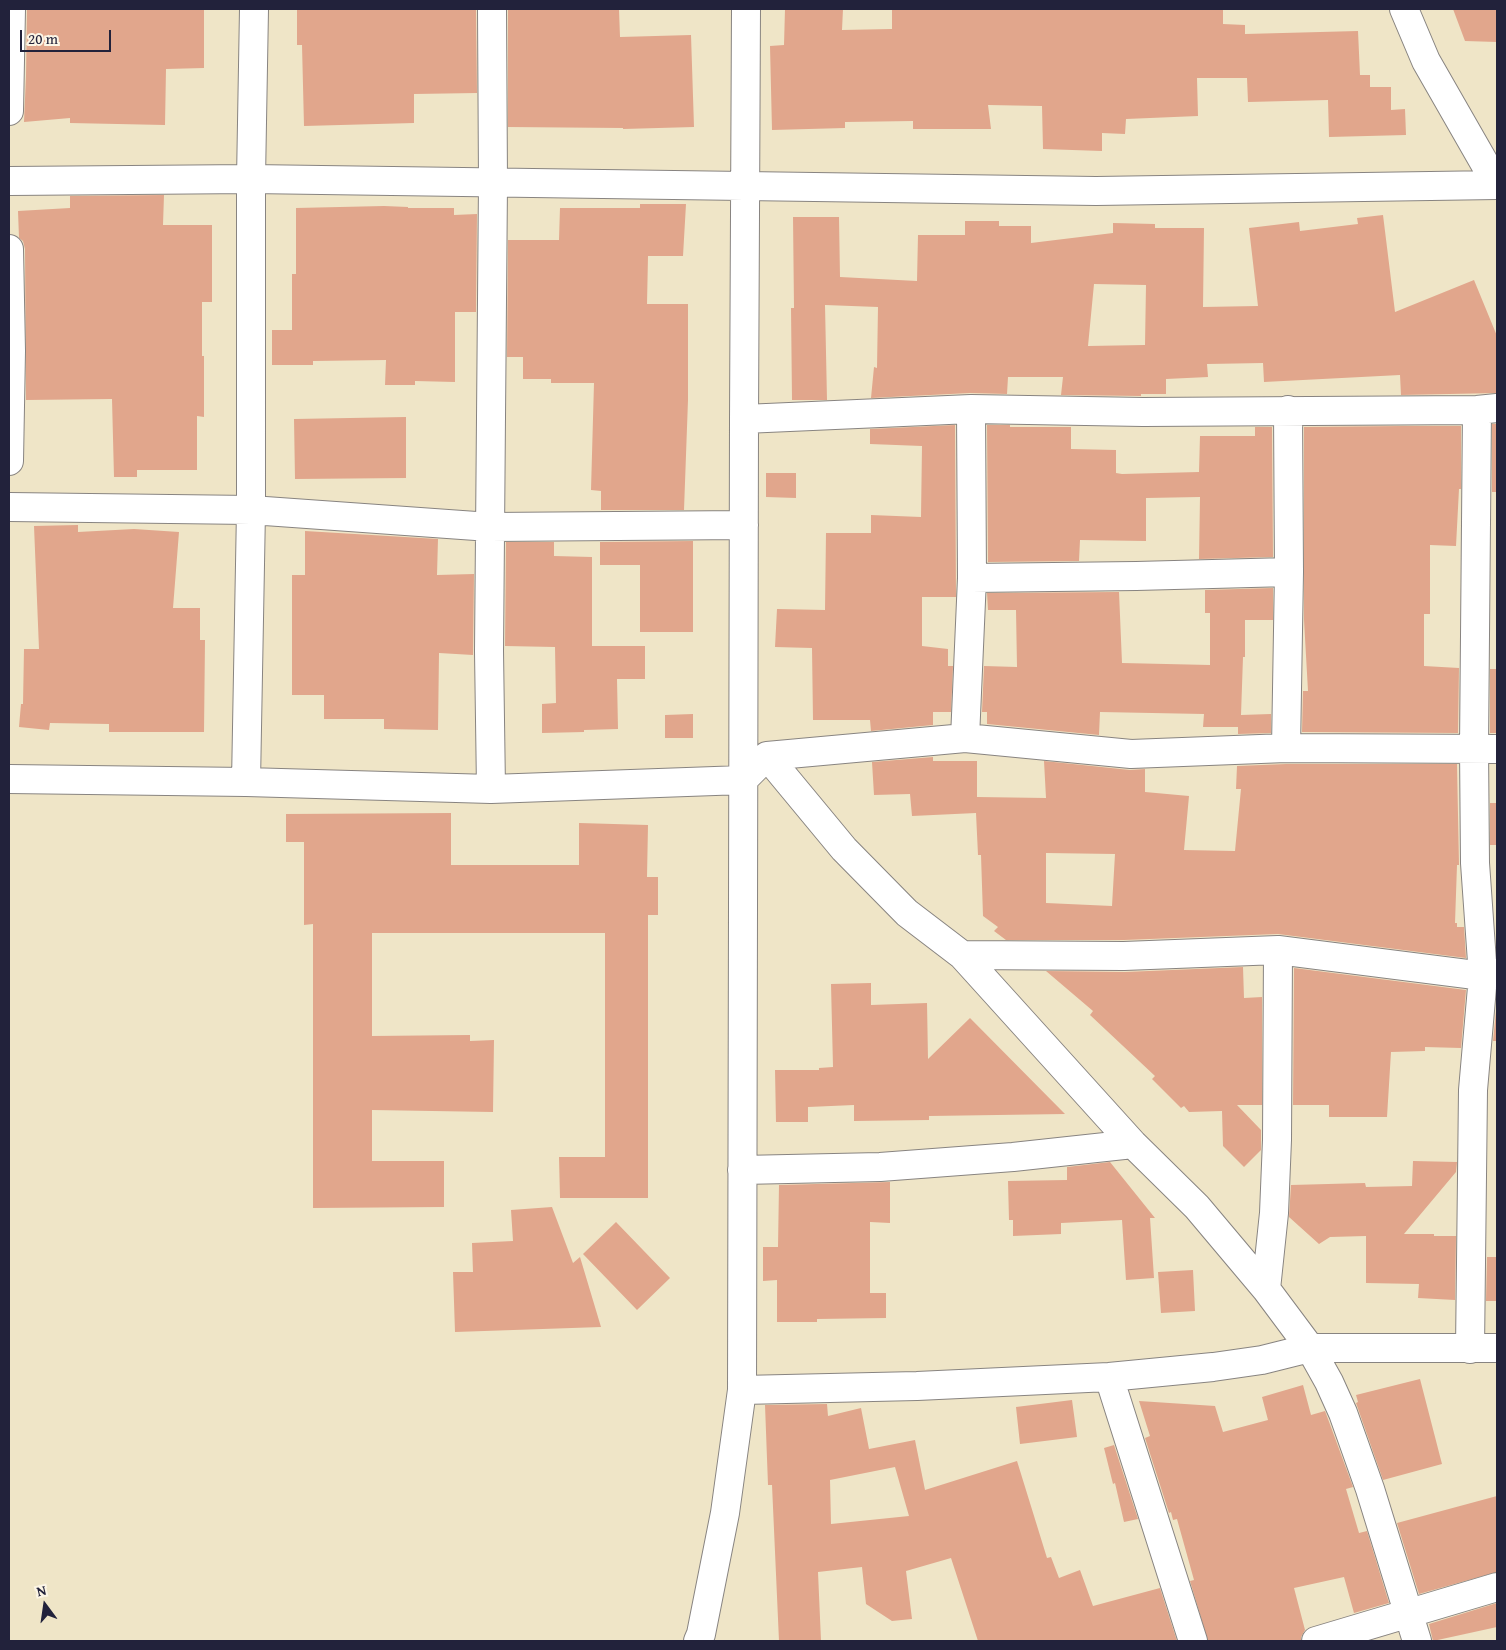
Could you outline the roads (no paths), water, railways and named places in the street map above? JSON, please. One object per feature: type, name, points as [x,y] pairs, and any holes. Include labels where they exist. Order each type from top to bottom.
[{"type":"street","points":[[9,111],[11,9]]},
{"type":"street","points":[[246,782],[251,510],[251,179],[254,9]]},
{"type":"street","points":[[491,788],[492,9]]},
{"type":"street","points":[[698,1641],[725,1513],[742,1390],[746,9]]},
{"type":"street","points":[[9,181],[251,179],[1096,191],[1497,185],[1426,60],[1404,9]]},
{"type":"street","points":[[9,249],[11,351],[9,461]]},
{"type":"street","points":[[744,419],[971,409],[1144,412],[1487,409],[1485,748],[1475,864],[1490,974],[1473,1090],[1470,1349]]},
{"type":"street","points":[[965,738],[972,578],[971,409]]},
{"type":"street","points":[[1286,748],[1289,572],[1288,410]]},
{"type":"street","points":[[9,507],[251,510],[490,527],[744,525]]},
{"type":"street","points":[[972,578],[1289,572]]},
{"type":"street","points":[[9,779],[491,788],[743,780],[767,756],[965,738],[1131,754],[1286,748],[1485,748]]},
{"type":"street","points":[[767,756],[844,849],[901,907],[962,955],[1133,1144],[1197,1207],[1266,1289],[1310,1348],[1344,1412],[1418,1641]]},
{"type":"street","points":[[962,955],[1124,956],[1278,950],[1490,974]]},
{"type":"street","points":[[1266,1289],[1274,1212],[1277,1140],[1278,950]]},
{"type":"street","points":[[742,1170],[880,1167],[1013,1157],[1133,1144]]},
{"type":"street","points":[[742,1390],[917,1386],[1109,1377],[1238,1364],[1310,1348],[1497,1348]]},
{"type":"street","points":[[1109,1377],[1194,1641]]},
{"type":"street","points":[[1316,1641],[1497,1588]]}]
